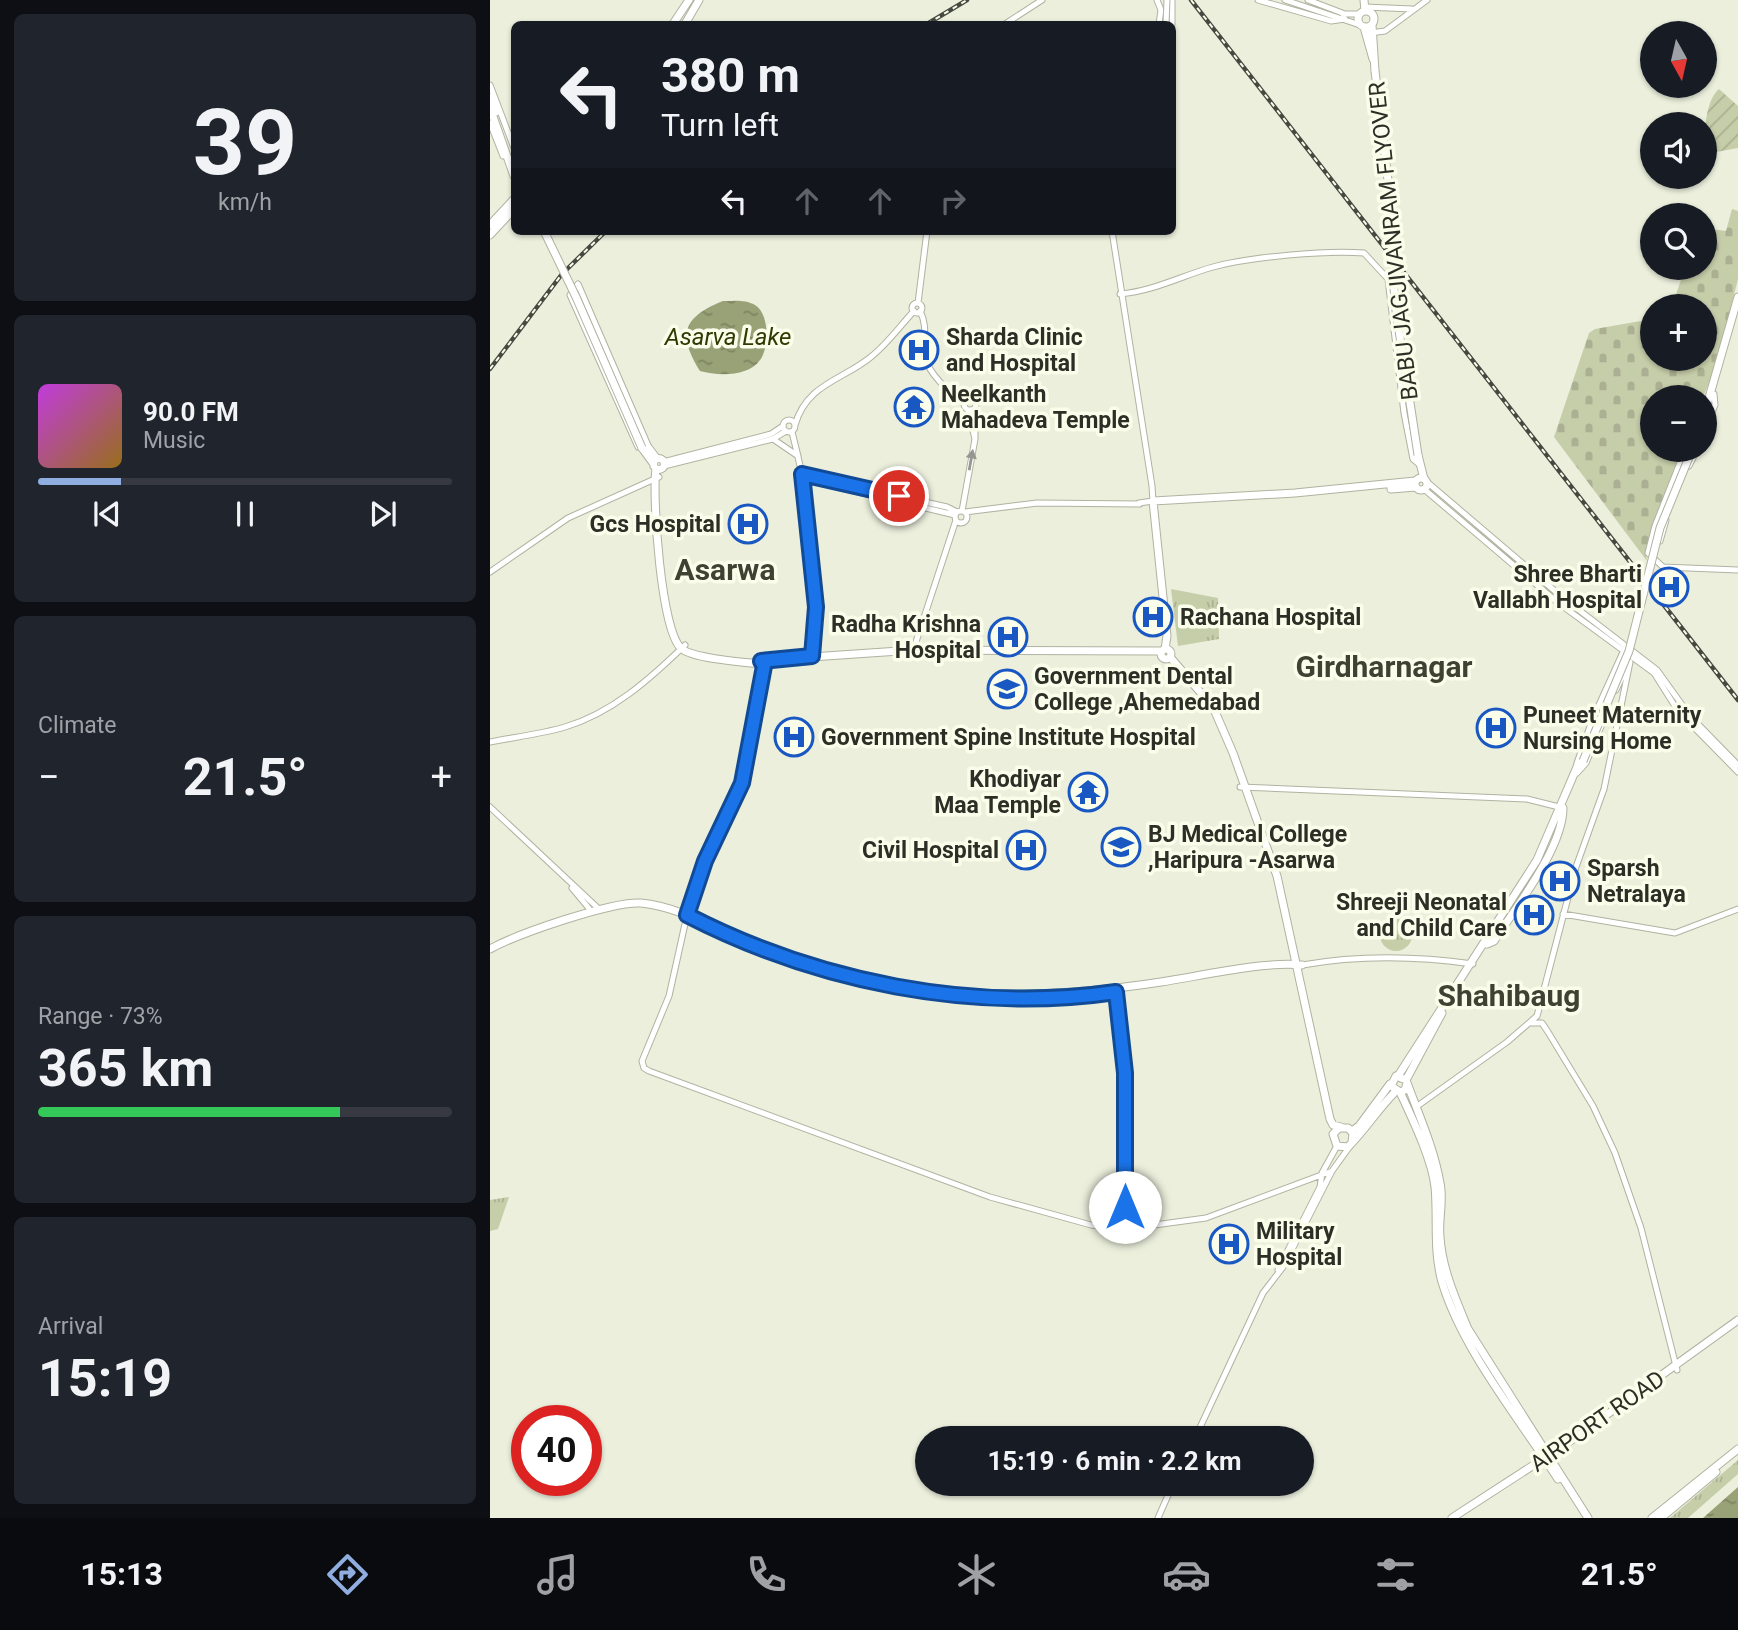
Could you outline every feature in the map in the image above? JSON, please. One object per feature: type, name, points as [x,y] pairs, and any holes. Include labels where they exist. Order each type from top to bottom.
[{"type":"main road","points":[[675,21],[689,0]]},
{"type":"main road","points":[[687,21],[699,0]]},
{"type":"main road","points":[[1366,7],[1367,29]]},
{"type":"main road","points":[[1366,7],[1367,29]]},
{"type":"main road","name":"BABU JAGJIVANRAM FLYOVER","points":[[1367,29],[1374,59],[1395,239],[1393,277],[1396,311],[1421,483]]},
{"type":"main road","points":[[490,97],[511,156]]},
{"type":"main road","points":[[490,108],[511,168]]},
{"type":"main road","points":[[490,225],[511,202]]},
{"type":"main road","points":[[490,235],[511,212]]},
{"type":"main road","points":[[548,235],[657,471],[670,631],[683,647],[764,663],[913,652],[1166,653]]},
{"type":"main road","points":[[1715,385],[1738,297]]},
{"type":"main road","points":[[1716,385],[1738,309]]},
{"type":"main road","points":[[1298,966],[1326,1121],[1337,1146],[1344,1148],[1397,1092],[1405,1090],[1442,1013],[1537,860],[1627,650],[1651,548],[1686,462]]},
{"type":"main road","points":[[1421,483],[1155,502],[1167,636],[1166,653],[1210,709],[1231,754],[1274,878],[1298,966],[1333,1125],[1352,1131],[1360,1126],[1398,1076],[1539,861],[1561,807]]},
{"type":"main road","points":[[687,915],[705,861],[742,783],[764,663]]},
{"type":"main road","points":[[490,949],[596,911],[642,903],[687,915],[775,953],[882,982],[990,995],[1116,990],[1298,966]]},
{"type":"main road","points":[[1398,1076],[1407,1082],[1435,1183],[1434,1237],[1442,1283],[1469,1342],[1586,1518]]},
{"type":"main road","points":[[1390,1084],[1413,1109]]},
{"type":"main road","points":[[1333,1134],[1345,1128]]},
{"type":"main road","points":[[1345,1128],[1353,1133],[1351,1143]]},
{"type":"main road","name":"AIRPORT ROAD","points":[[1458,1518],[1548,1458],[1738,1322]]},
{"type":"main road","points":[[1652,1518],[1738,1449]]},
{"type":"main road","points":[[1661,1518],[1738,1454]]},
{"type":"main road","name":"AIRPORT ROAD","points":[[1452,1518],[1548,1458]]},
{"type":"street","points":[[1010,21],[1042,0]]},
{"type":"street","points":[[1258,0],[1331,20],[1366,7],[1412,9]]},
{"type":"street","points":[[1286,0],[1345,16]]},
{"type":"street","points":[[1308,0],[1367,29],[1385,31],[1427,0]]},
{"type":"street","points":[[1159,21],[1158,3],[1170,2]]},
{"type":"street","points":[[1167,21],[1170,2]]},
{"type":"street","points":[[1170,2],[1172,21]]},
{"type":"street","points":[[490,85],[511,140]]},
{"type":"street","points":[[490,123],[511,176]]},
{"type":"street","points":[[812,658],[816,607],[802,476],[798,456],[787,430],[789,420],[829,381],[872,356],[922,306],[918,303],[926,235]]},
{"type":"street","points":[[802,476],[960,516],[1037,503],[1155,502],[1113,235]]},
{"type":"street","points":[[1120,294],[1147,291],[1210,268],[1238,261],[1364,253],[1388,279],[1404,413],[1413,459],[1419,461]]},
{"type":"street","points":[[578,284],[638,417],[646,450],[639,450],[572,301],[571,292],[578,284]]},
{"type":"street","points":[[913,652],[960,516],[975,439],[974,399],[965,400],[953,395],[925,359],[925,323],[917,311]]},
{"type":"street","points":[[965,400],[975,439]]},
{"type":"street","points":[[968,410],[975,408]]},
{"type":"street","points":[[657,471],[717,451],[773,439],[795,425],[799,413]]},
{"type":"street","points":[[789,420],[795,425]]},
{"type":"street","points":[[490,572],[568,518],[657,471],[787,430]]},
{"type":"street","points":[[773,439],[798,456]]},
{"type":"street","points":[[1685,462],[1655,526],[1648,553],[1663,567],[1738,570]]},
{"type":"street","points":[[1687,462],[1656,557],[1664,564],[1672,566],[1738,570]]},
{"type":"street","points":[[1421,483],[1561,601],[1654,673],[1678,711],[1738,772]]},
{"type":"street","points":[[490,742],[566,727],[587,717],[651,680],[683,647]]},
{"type":"street","points":[[1577,771],[1577,758],[1624,649]]},
{"type":"street","points":[[1632,657],[1657,670],[1690,716],[1738,765]]},
{"type":"street","points":[[1577,771],[1586,763],[1632,657]]},
{"type":"street","points":[[1413,1109],[1530,1023],[1539,1008],[1576,867],[1604,789],[1632,657]]},
{"type":"street","points":[[1242,787],[1527,799],[1561,807]]},
{"type":"street","points":[[490,809],[596,911]]},
{"type":"street","points":[[1563,914],[1666,934],[1684,931],[1738,909]]},
{"type":"street","points":[[687,915],[670,993],[642,1061],[646,1070],[990,1197],[1091,1225],[1125,1229],[1206,1218],[1332,1171]]},
{"type":"street","points":[[1298,966],[1378,958],[1437,959],[1472,964]]},
{"type":"street","points":[[1116,990],[1125,1073],[1125,1229]]},
{"type":"street","points":[[1539,1008],[1542,1023],[1593,1106],[1615,1153],[1642,1228],[1676,1368]]},
{"type":"street","points":[[1530,1023],[1542,1023]]},
{"type":"street","points":[[1278,1270],[1283,1266],[1332,1171],[1351,1143]]},
{"type":"street","points":[[1201,1426],[1263,1293],[1278,1270],[1320,1187],[1322,1173],[1337,1146]]},
{"type":"street","points":[[1158,1518],[1168,1496]]},
{"type":"green space","points":[[1719,89],[1738,106],[1738,148],[1717,152],[1717,112],[1708,112],[1711,100],[1717,98]]},
{"type":"green space","points":[[1732,209],[1738,211],[1738,279],[1717,362],[1717,294],[1676,294],[1681,280],[1717,280],[1717,230],[1726,231]]},
{"type":"green space","points":[[1640,321],[1640,371],[1714,371],[1708,385],[1640,385],[1640,462],[1680,462],[1646,553],[1647,561],[1554,437],[1589,333],[1595,329]]},
{"type":"green space","points":[[1171,589],[1218,598],[1219,639],[1178,646]]},
{"type":"green space","points":[[1396,919],[1407,924],[1412,935],[1407,946],[1396,951],[1385,946],[1380,935],[1385,924]]},
{"type":"green space","points":[[509,1197],[498,1229],[490,1231],[490,1200]]},
{"type":"green space","points":[[1738,1460],[1738,1474],[1688,1518],[1670,1518]]},
{"type":"water","name":"Asarva Lake","points":[[723,301],[747,302],[760,309],[767,339],[763,354],[755,366],[748,370],[732,374],[700,371],[688,347],[688,328],[699,313]]},
{"type":"water","points":[[1738,1487],[1738,1518],[1703,1518]]},
{"type":"railway","points":[[932,21],[967,0]]},
{"type":"railway","points":[[1191,0],[1738,700]]},
{"type":"railway","points":[[490,369],[562,274],[602,235]]},
{"type":"place","name":"Sharda Clinic and Hospital","points":[[919,350]]},
{"type":"place","name":"Neelkanth Mahadeva Temple","points":[[914,407]]},
{"type":"place","name":"Gcs Hospital","points":[[748,524]]},
{"type":"place","name":"Shree Bharti Vallabh Hospital","points":[[1669,587]]},
{"type":"place","name":"Rachana Hospital","points":[[1153,617]]},
{"type":"place","name":"Radha Krishna Hospital","points":[[1008,637]]},
{"type":"place","name":"Government Dental College ,Ahemedabad","points":[[1007,689]]},
{"type":"place","name":"Puneet Maternity Nursing Home","points":[[1496,728]]},
{"type":"place","name":"Government Spine Institute Hospital","points":[[794,737]]},
{"type":"place","name":"Khodiyar Maa Temple","points":[[1088,792]]},
{"type":"place","name":"BJ Medical College ,Haripura -Asarwa","points":[[1121,847]]},
{"type":"place","name":"Civil Hospital","points":[[1026,850]]},
{"type":"place","name":"Sparsh Netralaya","points":[[1560,881]]},
{"type":"place","name":"Shreeji Neonatal and Child Care","points":[[1534,915]]},
{"type":"place","name":"Military Hospital","points":[[1229,1244]]},
{"type":"district","name":"Asarwa","points":[[725,570]]},
{"type":"district","name":"Girdharnagar","points":[[1384,667]]},
{"type":"district","name":"Shahibaug","points":[[1509,996]]},
{"type":"route","points":[[899,496],[802,474],[817,620],[812,656],[761,661],[764,666],[744,778],[705,861],[687,915],[775,953],[892,987],[963,997],[998,998],[1080,996],[1116,992],[1125,1073],[1125,1207]]}]
